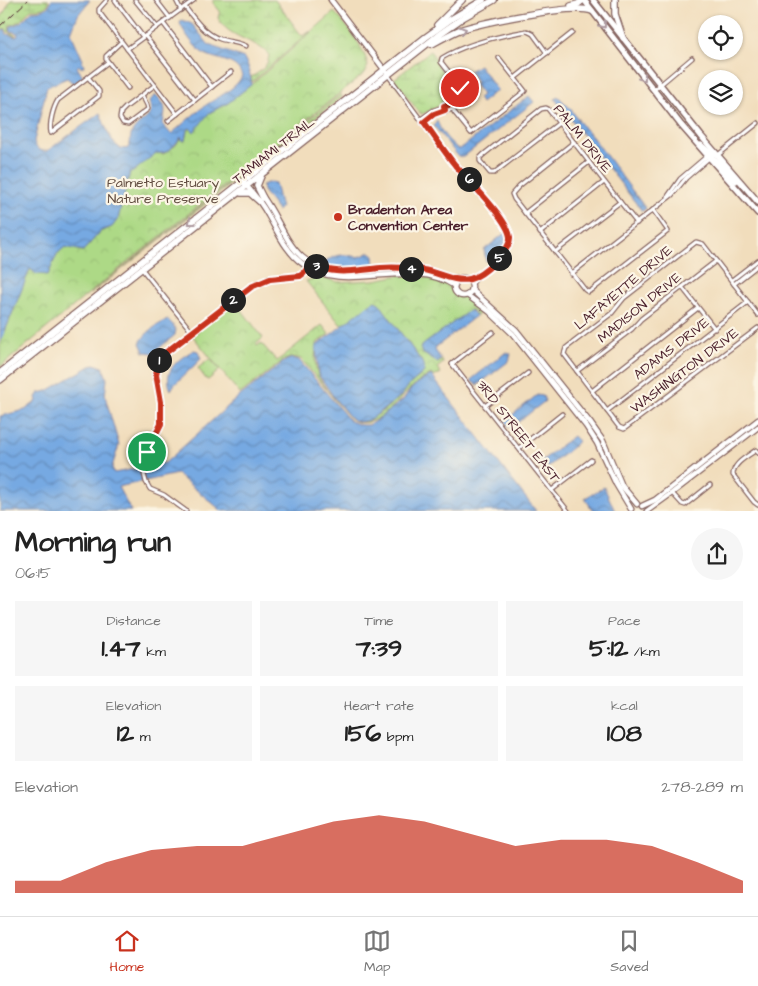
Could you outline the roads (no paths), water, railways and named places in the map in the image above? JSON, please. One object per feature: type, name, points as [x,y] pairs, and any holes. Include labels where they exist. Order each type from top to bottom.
[{"type":"highway","points":[[426,37],[462,0]]},
{"type":"highway","name":"TAMIAMI TRAIL","points":[[0,372],[142,268],[236,194],[247,182],[264,173],[426,37],[483,0]]},
{"type":"highway","name":"TAMIAMI TRAIL","points":[[0,380],[61,328],[386,72],[451,26],[494,0]]},
{"type":"highway","points":[[419,50],[458,30],[552,11],[578,4],[584,0]]},
{"type":"highway","points":[[615,0],[615,14],[623,38]]},
{"type":"highway","points":[[552,11],[585,8],[592,10]]},
{"type":"highway","points":[[261,199],[257,186],[264,173]]},
{"type":"highway","points":[[236,194],[247,192],[261,199]]},
{"type":"main road","points":[[584,0],[689,135],[758,214]]},
{"type":"main road","points":[[593,0],[758,202]]},
{"type":"main road","points":[[689,135],[709,152],[718,155]]},
{"type":"main road","points":[[708,157],[717,161],[758,202]]},
{"type":"street","points":[[107,0],[99,11],[177,114]]},
{"type":"street","points":[[115,0],[195,100]]},
{"type":"street","points":[[135,0],[157,28]]},
{"type":"street","points":[[156,0],[170,18]]},
{"type":"street","points":[[176,0],[181,10]]},
{"type":"street","points":[[127,49],[194,0]]},
{"type":"street","points":[[331,0],[456,166],[470,180],[508,229],[510,237],[507,249],[470,282]]},
{"type":"street","points":[[185,7],[208,33],[222,40],[233,41],[246,46]]},
{"type":"street","points":[[163,23],[212,87]]},
{"type":"street","points":[[499,58],[525,91],[470,133],[454,112],[454,104],[460,86],[441,62],[442,58],[476,43],[528,31],[533,34],[547,53]]},
{"type":"street","points":[[514,78],[572,33]]},
{"type":"street","points":[[121,42],[106,56],[108,62],[128,88]]},
{"type":"street","points":[[654,91],[692,58]]},
{"type":"street","points":[[88,77],[99,91],[99,96],[51,133],[51,122],[58,100],[88,77],[108,62]]},
{"type":"street","points":[[168,121],[231,72]]},
{"type":"street","points":[[142,95],[148,109],[128,124],[123,123],[120,118],[121,112],[142,95],[155,85]]},
{"type":"street","points":[[422,121],[433,113],[454,104]]},
{"type":"street","points":[[445,108],[454,109]]},
{"type":"street","name":"PALM DRIVE","points":[[559,123],[499,170],[491,174],[482,164],[480,158],[543,108],[548,109],[574,142],[604,182],[637,223]]},
{"type":"street","points":[[51,122],[60,127]]},
{"type":"street","points":[[718,155],[758,124]]},
{"type":"street","points":[[574,142],[518,186],[512,194],[571,274],[586,291],[592,290],[668,231],[652,210]]},
{"type":"street","points":[[571,274],[663,203],[680,179],[708,157]]},
{"type":"street","points":[[525,213],[589,162]]},
{"type":"street","points":[[247,182],[261,199],[288,248],[297,259],[309,265],[340,272],[381,268],[425,270],[470,282]]},
{"type":"street","points":[[540,233],[604,182]]},
{"type":"street","points":[[555,252],[620,202]]},
{"type":"street","name":"LAFAYETTE DRIVE","points":[[577,372],[564,352],[566,348],[615,310],[624,298],[693,243],[703,244],[716,261]]},
{"type":"street","points":[[733,282],[758,260]]},
{"type":"street","points":[[716,261],[758,315]]},
{"type":"street","name":"MADISON DRIVE","points":[[577,372],[716,261]]},
{"type":"street","points":[[309,265],[319,273],[334,277],[348,278],[380,274],[423,275],[448,282],[455,286],[457,293],[462,296],[467,295],[472,290]]},
{"type":"street","points":[[186,511],[164,495],[150,489],[142,466],[143,458],[161,424],[161,402],[156,374],[160,357],[251,287],[270,279],[300,276],[309,265]]},
{"type":"street","points":[[733,282],[758,265]]},
{"type":"street","points":[[142,268],[192,332]]},
{"type":"street","points":[[380,274],[381,268]]},
{"type":"street","points":[[455,286],[459,279]]},
{"type":"street","points":[[470,282],[472,290],[516,330],[556,383],[592,435],[631,510],[639,505],[655,500],[758,427]]},
{"type":"street","points":[[682,287],[715,329]]},
{"type":"street","points":[[467,295],[490,312],[513,334],[596,431],[609,456],[617,478],[626,492],[646,511],[672,493],[758,420]]},
{"type":"street","name":"ADAMS DRIVE","points":[[607,411],[748,302]]},
{"type":"street","points":[[592,391],[698,308]]},
{"type":"street","name":"WASHINGTON DRIVE","points":[[607,411],[623,429],[626,428],[758,328]]},
{"type":"street","name":"3RD STREET EAST","points":[[493,332],[452,364],[568,511]]},
{"type":"street","points":[[577,372],[607,411]]},
{"type":"street","points":[[486,406],[528,373]]},
{"type":"street","points":[[519,448],[562,414]]},
{"type":"street","points":[[757,451],[733,469],[734,475],[758,505]]},
{"type":"street","points":[[552,490],[591,460]]},
{"type":"street","points":[[672,493],[684,505],[710,485]]},
{"type":"water","points":[[51,0],[90,0],[78,15],[71,33],[83,60],[84,66],[81,68],[79,65],[77,67],[83,77],[74,84],[67,78],[47,87],[34,141],[35,146],[40,150],[47,151],[100,113],[107,131],[115,144],[124,149],[130,147],[132,133],[149,115],[149,101],[156,95],[165,109],[163,125],[171,134],[198,111],[235,86],[242,76],[236,66],[208,56],[200,51],[183,30],[180,23],[182,20],[192,24],[209,45],[244,58],[252,84],[228,103],[209,113],[194,132],[190,128],[187,130],[185,140],[183,141],[181,137],[170,149],[164,153],[156,153],[133,172],[130,172],[118,219],[112,227],[101,231],[83,251],[65,247],[57,254],[48,275],[36,274],[30,269],[0,344],[0,33],[5,29],[7,34],[16,37],[17,33],[11,31],[10,27],[21,22],[32,11],[46,8]]},
{"type":"water","points":[[479,65],[497,90],[481,103],[478,98],[482,95],[474,84],[477,82],[469,71]]},
{"type":"water","points":[[529,96],[534,102],[463,157],[458,156],[434,126],[437,120],[445,136],[460,149]]},
{"type":"water","points":[[558,96],[570,108],[646,209],[642,211],[555,99]]},
{"type":"water","points":[[271,182],[275,183],[281,208],[278,211],[263,191],[262,185]]},
{"type":"water","points":[[505,233],[507,234],[506,246],[486,261],[484,250]]},
{"type":"water","points":[[370,252],[374,255],[375,266],[356,269],[324,267],[327,260],[336,256],[359,256]]},
{"type":"water","points":[[375,301],[379,303],[422,362],[424,372],[409,385],[402,395],[370,420],[359,422],[353,420],[348,415],[318,374],[316,346]]},
{"type":"water","points":[[470,310],[476,316],[436,347],[435,350],[441,359],[438,363],[422,353],[420,348],[423,345]]},
{"type":"water","points":[[168,320],[174,327],[175,335],[153,353],[144,352],[140,343],[142,339],[152,329]]},
{"type":"water","points":[[194,350],[198,351],[201,359],[171,390],[169,383],[170,371],[182,357]]},
{"type":"water","points":[[506,352],[511,354],[509,361],[478,385],[472,382],[472,379]]},
{"type":"water","points":[[292,358],[299,360],[350,421],[361,425],[369,425],[375,421],[403,400],[419,382],[431,375],[536,511],[222,511],[177,474],[118,487],[131,511],[0,511],[0,416],[25,410],[37,401],[36,397],[39,393],[47,391],[94,364],[103,367],[107,379],[105,396],[119,445],[112,467],[114,473],[165,463],[236,399],[285,361]]},
{"type":"water","points":[[537,395],[543,396],[545,401],[512,427],[509,427],[505,421]]},
{"type":"water","points":[[573,436],[578,441],[574,446],[544,470],[538,466],[539,463]]},
{"type":"water","points":[[604,487],[615,511],[593,511],[585,498]]},
{"type":"railway","points":[[0,26],[28,0]]},
{"type":"place","name":"Bradenton Area Convention Center","points":[[338,217]]},
{"type":"park label","name":"Palmetto Estuary Nature Preserve","points":[[163,190]]}]
